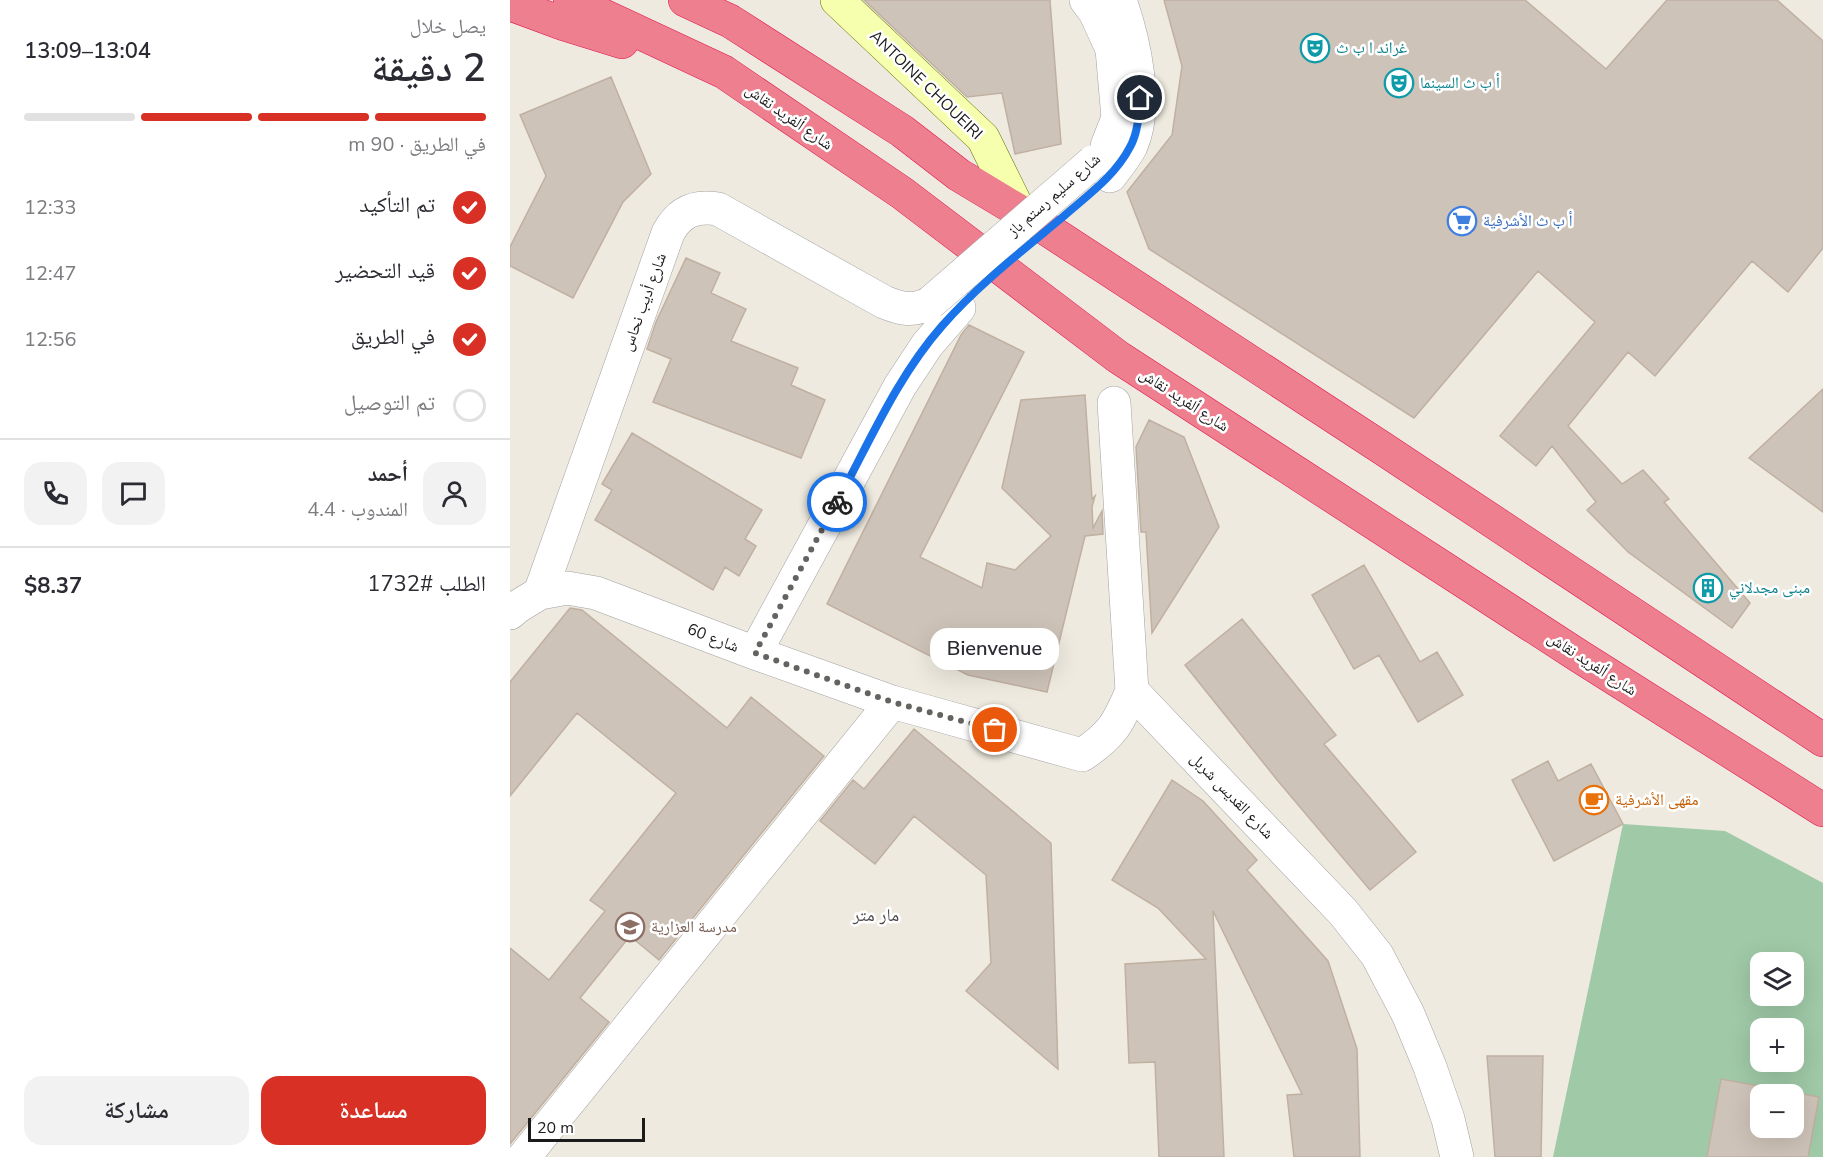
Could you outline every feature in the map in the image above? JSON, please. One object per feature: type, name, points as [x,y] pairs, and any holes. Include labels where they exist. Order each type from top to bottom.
[{"type":"highway","name":"شارع ألفريد نقاش","points":[[570,0],[724,72],[902,193],[1118,357],[1569,650],[1813,804]]},
{"type":"highway","points":[[684,0],[730,21],[902,131],[959,175],[1019,211],[1382,448],[1823,740]]},
{"type":"highway","points":[[510,4],[564,24],[724,72]]},
{"type":"street","name":"ANTOINE CHOUEIRI","points":[[837,0],[983,138],[1019,211]]},
{"type":"street","name":"شارع سليم رستم باز","points":[[1086,0],[1095,12],[1112,49],[1118,118],[1106,150],[1102,169]]},
{"type":"street","name":"شارع سليم رستم باز","points":[[755,653],[900,386],[927,345],[931,307],[1131,146],[1138,120],[1140,98],[1130,28],[1120,0]]},
{"type":"street","name":"شارع أديب نحاس","points":[[540,593],[668,233],[682,214],[694,208],[718,209],[884,302],[931,307]]},
{"type":"street","points":[[927,345],[931,307]]},
{"type":"street","points":[[1114,403],[1132,692]]},
{"type":"street","name":"شارع 60","points":[[540,593],[567,588],[596,593],[892,702],[1082,755],[1104,740],[1120,721],[1132,692]]},
{"type":"street","points":[[510,613],[540,593]]},
{"type":"street","name":"شارع القديس شربل","points":[[1132,692],[1343,912],[1377,956],[1408,1014],[1430,1067],[1448,1119],[1457,1157]]},
{"type":"street","points":[[524,1157],[892,702]]},
{"type":"green space","points":[[1623,824],[1725,831],[1823,883],[1823,1157],[1553,1157]]},
{"type":"building","points":[[864,0],[1050,0],[1061,144],[1015,154],[1002,93],[967,97]]},
{"type":"building","name":"أ ب ث الأشرفية","points":[[1164,0],[1525,0],[1606,69],[1667,0],[1777,0],[1823,41],[1823,248],[1788,292],[1752,261],[1655,376],[1628,352],[1568,426],[1622,484],[1643,470],[1669,499],[1664,502],[1750,603],[1732,628],[1628,552],[1587,510],[1596,502],[1552,446],[1536,466],[1500,436],[1595,322],[1538,271],[1414,418],[1149,249],[1127,192],[1172,135],[1182,66]]},
{"type":"building","points":[[611,77],[651,174],[623,202],[573,298],[510,266],[510,247],[546,176],[520,115]]},
{"type":"building","points":[[686,258],[720,273],[711,293],[746,309],[731,341],[798,368],[791,385],[825,400],[801,458],[653,402],[671,359],[647,349],[656,322]]},
{"type":"building","points":[[969,325],[1024,352],[920,557],[982,588],[987,563],[1015,570],[1051,536],[1002,488],[1021,400],[1085,395],[1092,499],[1095,496],[1092,507],[1093,528],[1102,511],[1103,534],[1085,536],[1047,692],[968,675],[827,604],[961,335]]},
{"type":"building","points":[[1823,389],[1823,512],[1749,458]]},
{"type":"building","points":[[1149,420],[1184,437],[1219,527],[1152,633],[1146,532],[1141,532],[1136,447]]},
{"type":"building","points":[[632,433],[762,510],[745,539],[756,546],[739,576],[725,567],[713,590],[595,520],[612,490],[602,484]]},
{"type":"building","points":[[1364,565],[1420,662],[1437,652],[1463,695],[1418,722],[1379,655],[1354,669],[1312,595]]},
{"type":"building","points":[[570,608],[582,610],[727,728],[751,697],[824,756],[659,960],[630,936],[580,998],[609,1022],[510,1144],[510,948],[549,980],[605,911],[590,900],[676,793],[577,713],[510,796],[510,682]]},
{"type":"building","points":[[1242,619],[1336,735],[1324,744],[1416,852],[1370,890],[1278,781],[1185,665]]},
{"type":"building","points":[[914,729],[1051,843],[1058,1069],[966,991],[991,963],[986,875],[914,816],[875,864],[820,821],[853,780],[864,789]]},
{"type":"building","points":[[1548,761],[1558,781],[1591,764],[1623,824],[1554,861],[1512,780]]},
{"type":"building","points":[[1172,780],[1203,801],[1257,860],[1247,870],[1328,961],[1357,1049],[1360,1157],[1294,1157],[1287,1095],[1302,1094],[1213,911],[1224,1157],[1159,1157],[1155,1062],[1129,1063],[1125,964],[1206,959],[1158,908],[1112,880]]},
{"type":"building","points":[[1487,1056],[1543,1056],[1541,1157],[1495,1157]]},
{"type":"building","points":[[1721,1079],[1750,1084],[1750,1138],[1804,1138],[1804,1094],[1819,1097],[1808,1157],[1707,1157]]},
{"type":"way so far","points":[[837,502],[755,653],[892,702],[995,730]]},
{"type":"place","name":"غراند ا ب ث","points":[[1315,48]]},
{"type":"place","name":"أ ب ث السينما","points":[[1399,83]]},
{"type":"place","name":"أ ب ث الأشرفية","points":[[1462,221]]},
{"type":"place","name":"مبنى مجدلاني","points":[[1708,588]]},
{"type":"place","name":"Bienvenue","points":[[995,730]]},
{"type":"place","name":"مقهى الأشرفية","points":[[1594,800]]},
{"type":"place","name":"مدرسة العزارية","points":[[630,927]]},
{"type":"district","name":"مار متر","points":[[876,915]]},
{"type":"route","points":[[837,502],[900,386],[942,326],[978,290],[1110,176],[1131,146],[1138,120],[1140,98]]}]
